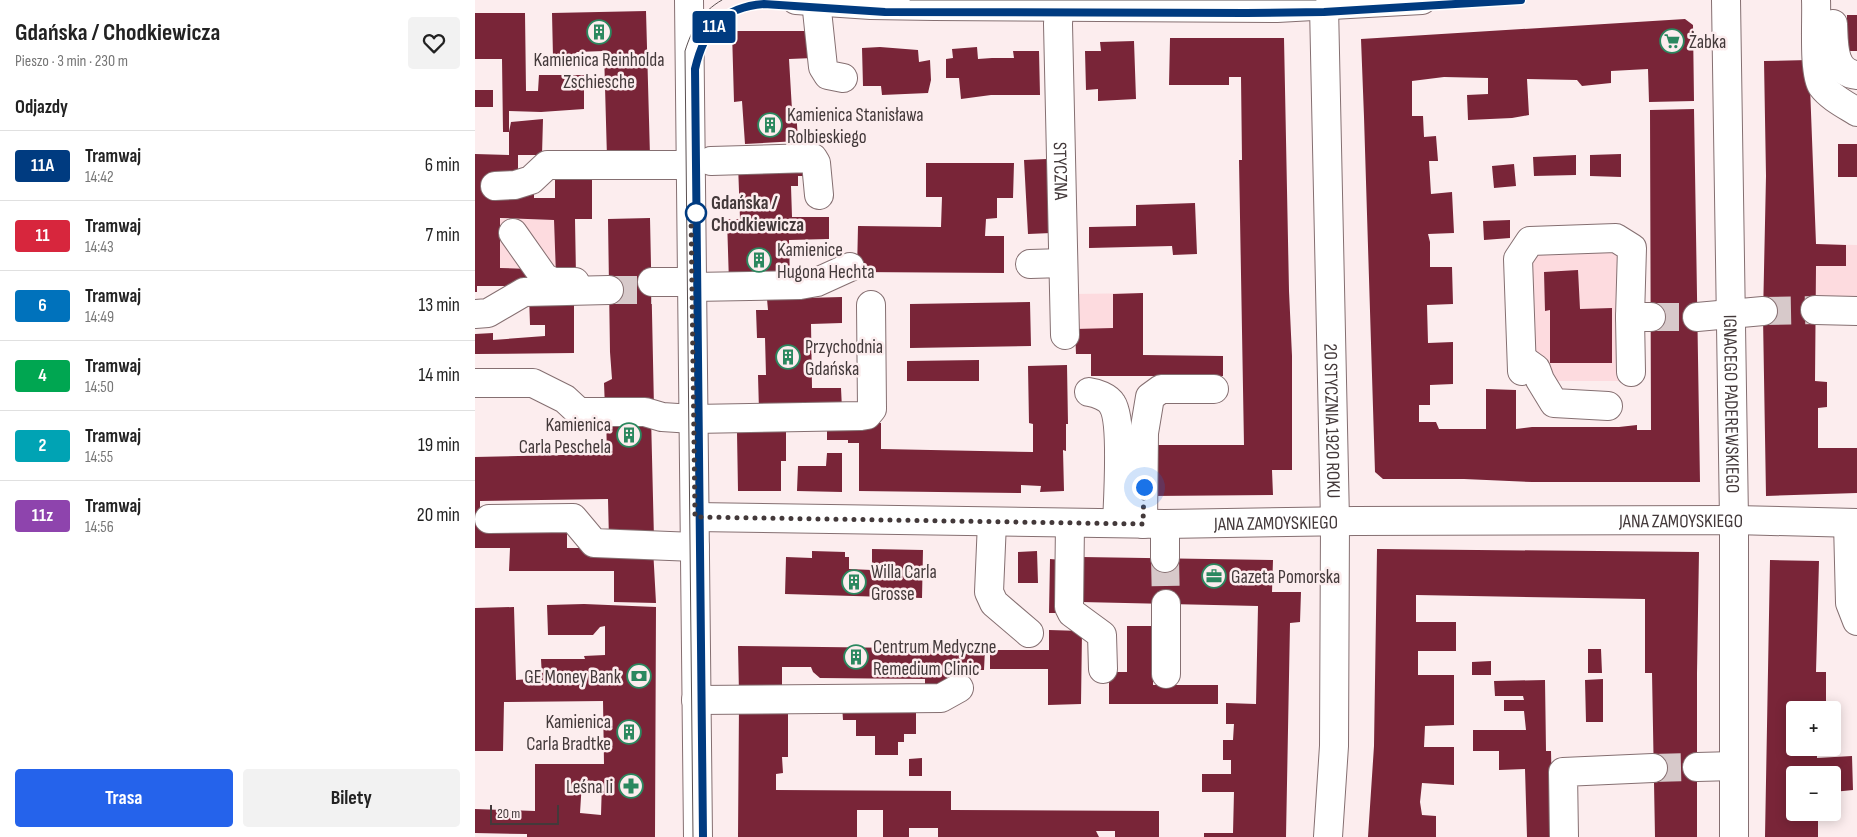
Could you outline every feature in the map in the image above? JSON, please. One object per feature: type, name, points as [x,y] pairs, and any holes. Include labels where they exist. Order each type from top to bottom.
[{"type":"street","points":[[689,0],[704,158],[692,286],[698,837]]},
{"type":"street","points":[[843,78],[828,75],[823,67],[806,1],[925,6],[1266,4],[1324,6],[1421,0]]},
{"type":"street","name":"IGNACEGO PADEREWSKIEGO","points":[[1726,0],[1734,520],[1734,837]]},
{"type":"street","points":[[1857,75],[1841,69],[1835,57],[1831,13],[1826,7],[1816,2],[1818,72],[1822,86],[1857,112]]},
{"type":"street","name":"STYCZNA","points":[[1065,335],[1058,24],[1074,4]]},
{"type":"street","name":"20 STYCZNIA 1920 ROKU","points":[[1324,6],[1335,521],[1334,746],[1328,837]]},
{"type":"street","points":[[704,158],[811,148]]},
{"type":"street","points":[[495,186],[515,185],[531,180],[547,165],[704,158],[813,158],[817,163],[819,195]]},
{"type":"street","points":[[475,314],[488,313],[524,292],[609,286],[553,282],[544,277],[513,233]]},
{"type":"street","points":[[1608,406],[1554,403],[1540,380],[1536,369],[1522,365],[1518,259],[1530,241],[1616,238],[1632,248],[1641,317],[1631,372]]},
{"type":"street","points":[[1030,264],[1063,263]]},
{"type":"street","points":[[652,286],[800,285],[817,282],[850,267]]},
{"type":"street","points":[[694,423],[867,415],[871,409],[871,305]]},
{"type":"street","points":[[1815,310],[1857,311]]},
{"type":"street","points":[[1697,318],[1763,311]]},
{"type":"street","points":[[475,383],[533,383],[565,399],[579,412],[645,412],[694,423],[819,426]]},
{"type":"street","points":[[1142,524],[1144,433],[1150,397],[1161,390],[1214,389]]},
{"type":"street","points":[[1089,392],[1097,393],[1112,403],[1142,524],[1165,558]]},
{"type":"street","name":"JANA ZAMOYSKIEGO","points":[[695,517],[1142,524],[1335,521],[1734,520],[1853,523]]},
{"type":"street","points":[[489,519],[573,518],[594,543],[695,547]]},
{"type":"street","points":[[992,522],[989,592],[994,603],[1029,633]]},
{"type":"street","points":[[1070,523],[1069,608],[1072,613],[1102,635],[1103,669]]},
{"type":"street","points":[[1853,523],[1850,603],[1857,622]]},
{"type":"street","points":[[1166,604],[1166,674]]},
{"type":"street","points":[[696,700],[941,698],[959,688]]},
{"type":"street","points":[[1697,767],[1734,766]]},
{"type":"street","points":[[1564,837],[1563,772],[1653,768]]},
{"type":"shaded area","points":[[475,218],[554,220],[556,276],[475,286]]},
{"type":"shaded area","points":[[1765,243],[1857,245],[1857,319],[1763,317]]},
{"type":"shaded area","points":[[1615,250],[1622,256],[1620,381],[1546,381],[1529,352],[1527,254]]},
{"type":"shaded area","points":[[1143,293],[1143,355],[1076,354],[1075,294]]},
{"type":"building","name":"Kamienica Reinholda Zschiesche","points":[[646,11],[650,156],[607,158],[604,51],[577,52],[571,57],[553,57],[552,13]]},
{"type":"building","points":[[475,13],[525,13],[526,91],[538,91],[539,75],[584,75],[584,109],[541,112],[509,111],[509,132],[503,132],[502,59],[475,59]]},
{"type":"building","points":[[1847,15],[1857,15],[1857,51],[1847,51]]},
{"type":"building","points":[[1685,19],[1693,25],[1694,101],[1649,102],[1648,69],[1611,71],[1611,83],[1582,86],[1577,80],[1527,79],[1529,115],[1512,118],[1468,120],[1467,95],[1488,94],[1488,78],[1444,77],[1412,81],[1412,116],[1423,116],[1424,137],[1436,136],[1438,161],[1429,161],[1431,194],[1452,192],[1454,233],[1428,234],[1430,242],[1430,267],[1452,267],[1453,304],[1427,305],[1428,343],[1453,342],[1453,384],[1430,385],[1430,405],[1419,405],[1419,422],[1436,422],[1439,429],[1486,429],[1486,389],[1516,390],[1516,429],[1637,425],[1637,430],[1651,430],[1650,110],[1694,109],[1700,482],[1532,482],[1464,479],[1383,479],[1375,472],[1361,39]]},
{"type":"building","points":[[732,31],[812,31],[813,58],[789,59],[792,110],[796,109],[798,141],[745,144],[742,101],[734,102]]},
{"type":"building","points":[[1170,38],[1284,38],[1292,356],[1292,470],[1272,470],[1273,495],[1152,496],[1152,445],[1244,445],[1239,160],[1242,160],[1241,77],[1229,77],[1229,85],[1169,85]]},
{"type":"building","points":[[1134,41],[1136,99],[1098,101],[1098,89],[1086,90],[1085,51],[1101,51],[1100,42]]},
{"type":"building","points":[[880,47],[918,50],[919,62],[930,60],[931,80],[928,93],[882,95],[881,86],[863,86],[862,48]]},
{"type":"building","points":[[977,47],[978,59],[1014,58],[1013,51],[1039,51],[1040,95],[991,95],[961,99],[959,78],[946,78],[946,59],[953,58],[952,49]]},
{"type":"building","points":[[1809,60],[1816,244],[1846,245],[1846,266],[1816,266],[1815,381],[1827,382],[1827,407],[1818,408],[1818,448],[1857,448],[1857,493],[1766,496],[1763,317],[1766,176],[1764,61]]},
{"type":"building","points":[[475,90],[493,90],[493,107],[475,107]]},
{"type":"building","points":[[543,119],[542,155],[518,155],[518,178],[534,193],[534,198],[555,198],[555,176],[592,176],[592,219],[575,219],[576,276],[556,276],[554,220],[500,218],[500,268],[530,269],[530,286],[477,286],[477,292],[475,292],[475,154],[509,155],[511,122]]},
{"type":"building","points":[[1838,144],[1857,144],[1857,177],[1838,177]]},
{"type":"building","points":[[1621,154],[1621,177],[1590,176],[1590,155]]},
{"type":"building","points":[[1576,155],[1576,175],[1534,176],[1533,157]]},
{"type":"building","points":[[1047,159],[1051,233],[1028,234],[1024,160]]},
{"type":"building","name":"Kamienice Hugona Hechta","points":[[806,162],[806,176],[798,176],[798,186],[791,186],[792,217],[829,217],[829,239],[789,240],[790,281],[729,283],[727,219],[740,219],[738,164]]},
{"type":"building","points":[[926,163],[1014,163],[1013,198],[997,198],[997,218],[986,219],[985,236],[1004,236],[1004,273],[857,272],[858,226],[941,227],[942,197],[926,197]]},
{"type":"building","points":[[1514,164],[1516,186],[1494,188],[1492,166]]},
{"type":"building","points":[[1195,203],[1197,254],[1173,255],[1172,246],[1089,248],[1089,227],[1136,226],[1136,205]]},
{"type":"building","points":[[650,218],[654,408],[605,408],[604,383],[612,379],[608,219]]},
{"type":"building","points":[[1510,220],[1510,238],[1484,240],[1483,221]]},
{"type":"building","points":[[1578,270],[1580,309],[1612,308],[1612,363],[1550,363],[1550,310],[1545,311],[1544,272]]},
{"type":"building","points":[[574,293],[574,353],[475,354],[475,334],[493,333],[493,340],[545,336],[545,325],[530,325],[529,295]]},
{"type":"building","points":[[1143,293],[1143,355],[1223,356],[1223,376],[1091,376],[1091,354],[1076,354],[1075,329],[1113,328],[1113,294]]},
{"type":"building","name":"Przychodnia Gdańska","points":[[842,297],[842,323],[811,324],[812,388],[841,388],[842,409],[759,411],[758,375],[766,375],[765,338],[757,338],[756,310],[768,310],[767,299]]},
{"type":"building","points":[[1030,302],[1031,346],[910,348],[910,304]]},
{"type":"building","points":[[979,360],[979,381],[907,381],[907,361]]},
{"type":"building","points":[[1067,365],[1068,424],[1066,424],[1066,451],[1063,450],[1064,491],[1040,492],[1041,486],[1021,485],[1021,493],[859,491],[859,443],[848,443],[848,440],[827,440],[827,422],[881,423],[881,449],[1033,452],[1033,424],[1029,423],[1028,366]]},
{"type":"building","points":[[606,416],[651,416],[654,539],[609,540],[608,499],[480,501],[480,526],[567,527],[567,548],[653,548],[656,603],[614,602],[614,571],[509,571],[510,548],[475,548],[475,457],[607,454]]},
{"type":"building","points":[[737,432],[786,432],[786,461],[781,461],[781,491],[738,491]]},
{"type":"building","points":[[827,453],[842,453],[842,492],[797,491],[798,466],[826,466]]},
{"type":"building","name":"Willa Carla Grosse","points":[[872,549],[923,550],[922,598],[785,594],[786,557],[812,558],[812,551],[845,552],[845,557],[849,557],[849,569],[872,570]]},
{"type":"building","points":[[1377,549],[1699,552],[1697,837],[1655,837],[1652,673],[1645,673],[1645,599],[1416,595],[1416,622],[1456,622],[1456,651],[1418,651],[1418,675],[1454,675],[1454,725],[1425,726],[1424,747],[1454,747],[1454,785],[1422,783],[1420,802],[1422,815],[1436,816],[1436,837],[1368,837],[1374,746]]},
{"type":"building","points":[[1037,551],[1038,583],[1018,583],[1018,552]]},
{"type":"building","points":[[1082,557],[1273,560],[1272,592],[1301,592],[1300,622],[1290,623],[1286,837],[1204,837],[1204,833],[1233,833],[1234,792],[1202,792],[1202,774],[1231,774],[1231,760],[1223,760],[1223,740],[1233,740],[1234,724],[1226,724],[1226,703],[1256,704],[1258,606],[1081,602]]},
{"type":"building","points":[[1050,559],[1062,560],[1062,613],[1049,613]]},
{"type":"building","points":[[1770,560],[1819,561],[1816,672],[1826,672],[1826,701],[1786,701],[1786,756],[1817,756],[1817,758],[1852,756],[1853,790],[1841,791],[1841,766],[1786,766],[1786,821],[1818,821],[1818,837],[1765,837]]},
{"type":"building","points":[[584,604],[656,607],[655,837],[527,837],[527,834],[475,833],[475,809],[535,811],[535,764],[604,764],[603,701],[504,702],[503,751],[475,751],[475,608],[514,607],[516,680],[542,678],[541,659],[585,659],[584,656],[605,655],[605,626],[600,627],[593,635],[548,635],[547,605]],"holes":[[[582,781],[602,781],[601,815],[580,813]]]},
{"type":"building","points":[[1127,626],[1153,626],[1153,685],[1218,685],[1218,704],[1109,704],[1109,672],[1127,672]]},
{"type":"building","points":[[1049,630],[1082,631],[1081,704],[1048,705],[1048,669],[990,669],[990,650],[1049,650]]},
{"type":"building","points":[[738,646],[985,649],[984,670],[947,670],[947,688],[925,687],[925,679],[820,678],[813,672],[811,667],[782,667],[782,695],[739,694]]},
{"type":"building","points":[[1588,649],[1601,649],[1602,673],[1588,673]]},
{"type":"building","points":[[1491,661],[1491,675],[1472,675],[1472,662]]},
{"type":"building","points":[[1603,679],[1603,722],[1586,722],[1585,680]]},
{"type":"building","points":[[1545,680],[1546,751],[1551,751],[1553,837],[1527,837],[1525,769],[1499,770],[1499,751],[1473,751],[1473,730],[1526,730],[1524,711],[1504,711],[1504,700],[1524,700],[1523,696],[1495,696],[1494,681]]},
{"type":"building","points":[[739,704],[788,704],[788,757],[782,757],[783,773],[776,774],[776,790],[951,791],[951,810],[1159,811],[1159,837],[1115,837],[1115,831],[1096,831],[1099,837],[938,837],[938,828],[909,828],[909,837],[883,837],[883,810],[857,810],[857,837],[738,837]]},
{"type":"building","points":[[842,705],[916,705],[916,734],[904,734],[904,742],[898,742],[898,755],[875,755],[875,736],[856,736],[856,720],[843,720]]},
{"type":"building","points":[[922,758],[922,776],[909,776],[909,759]]},
{"type":"tunnel","points":[[609,290],[652,290]]},
{"type":"tunnel","points":[[1763,311],[1815,310]]},
{"type":"tunnel","points":[[1651,317],[1697,317]]},
{"type":"tunnel","points":[[1165,558],[1166,604]]},
{"type":"tunnel","points":[[1653,768],[1697,767]]},
{"type":"tram line","points":[[693,837],[685,51],[698,22],[708,10],[722,0]]},
{"type":"tram line","points":[[910,0],[1316,0]]},
{"type":"tram line","points":[[703,837],[695,69],[704,43],[717,23],[737,10],[764,4],[885,12],[1246,13],[1324,11],[1521,0]]},
{"type":"tram line","name":"11A","points":[[703,837],[695,69],[703,42],[715,25],[726,16],[738,10],[764,4],[885,12],[1246,13],[1324,12],[1521,0]]},
{"type":"place","name":"Kamienica Reinholda Zschiesche","points":[[599,32]]},
{"type":"place","name":"Żabka","points":[[1672,41]]},
{"type":"place","name":"Kamienica Stanisława Rolbieskiego","points":[[770,125]]},
{"type":"place","name":"Gdańska / Chodkiewicza","points":[[696,213]]},
{"type":"place","name":"Kamienice Hugona Hechta","points":[[759,260]]},
{"type":"place","name":"Przychodnia Gdańska","points":[[788,357]]},
{"type":"place","name":"Kamienica Carla Peschela","points":[[629,435]]},
{"type":"place","name":"Gazeta Pomorska","points":[[1214,576]]},
{"type":"place","name":"Willa Carla Grosse","points":[[854,582]]},
{"type":"place","name":"Centrum Medyczne Remedium Clinic","points":[[856,657]]},
{"type":"place","name":"GE Money Bank","points":[[639,676]]},
{"type":"place","name":"Kamienica Carla Bradtke","points":[[629,732]]},
{"type":"place","name":"Leśna Ii","points":[[631,786]]},
{"type":"route","points":[[696,213],[691,213],[695,517],[1143,524],[1144,487]]}]
